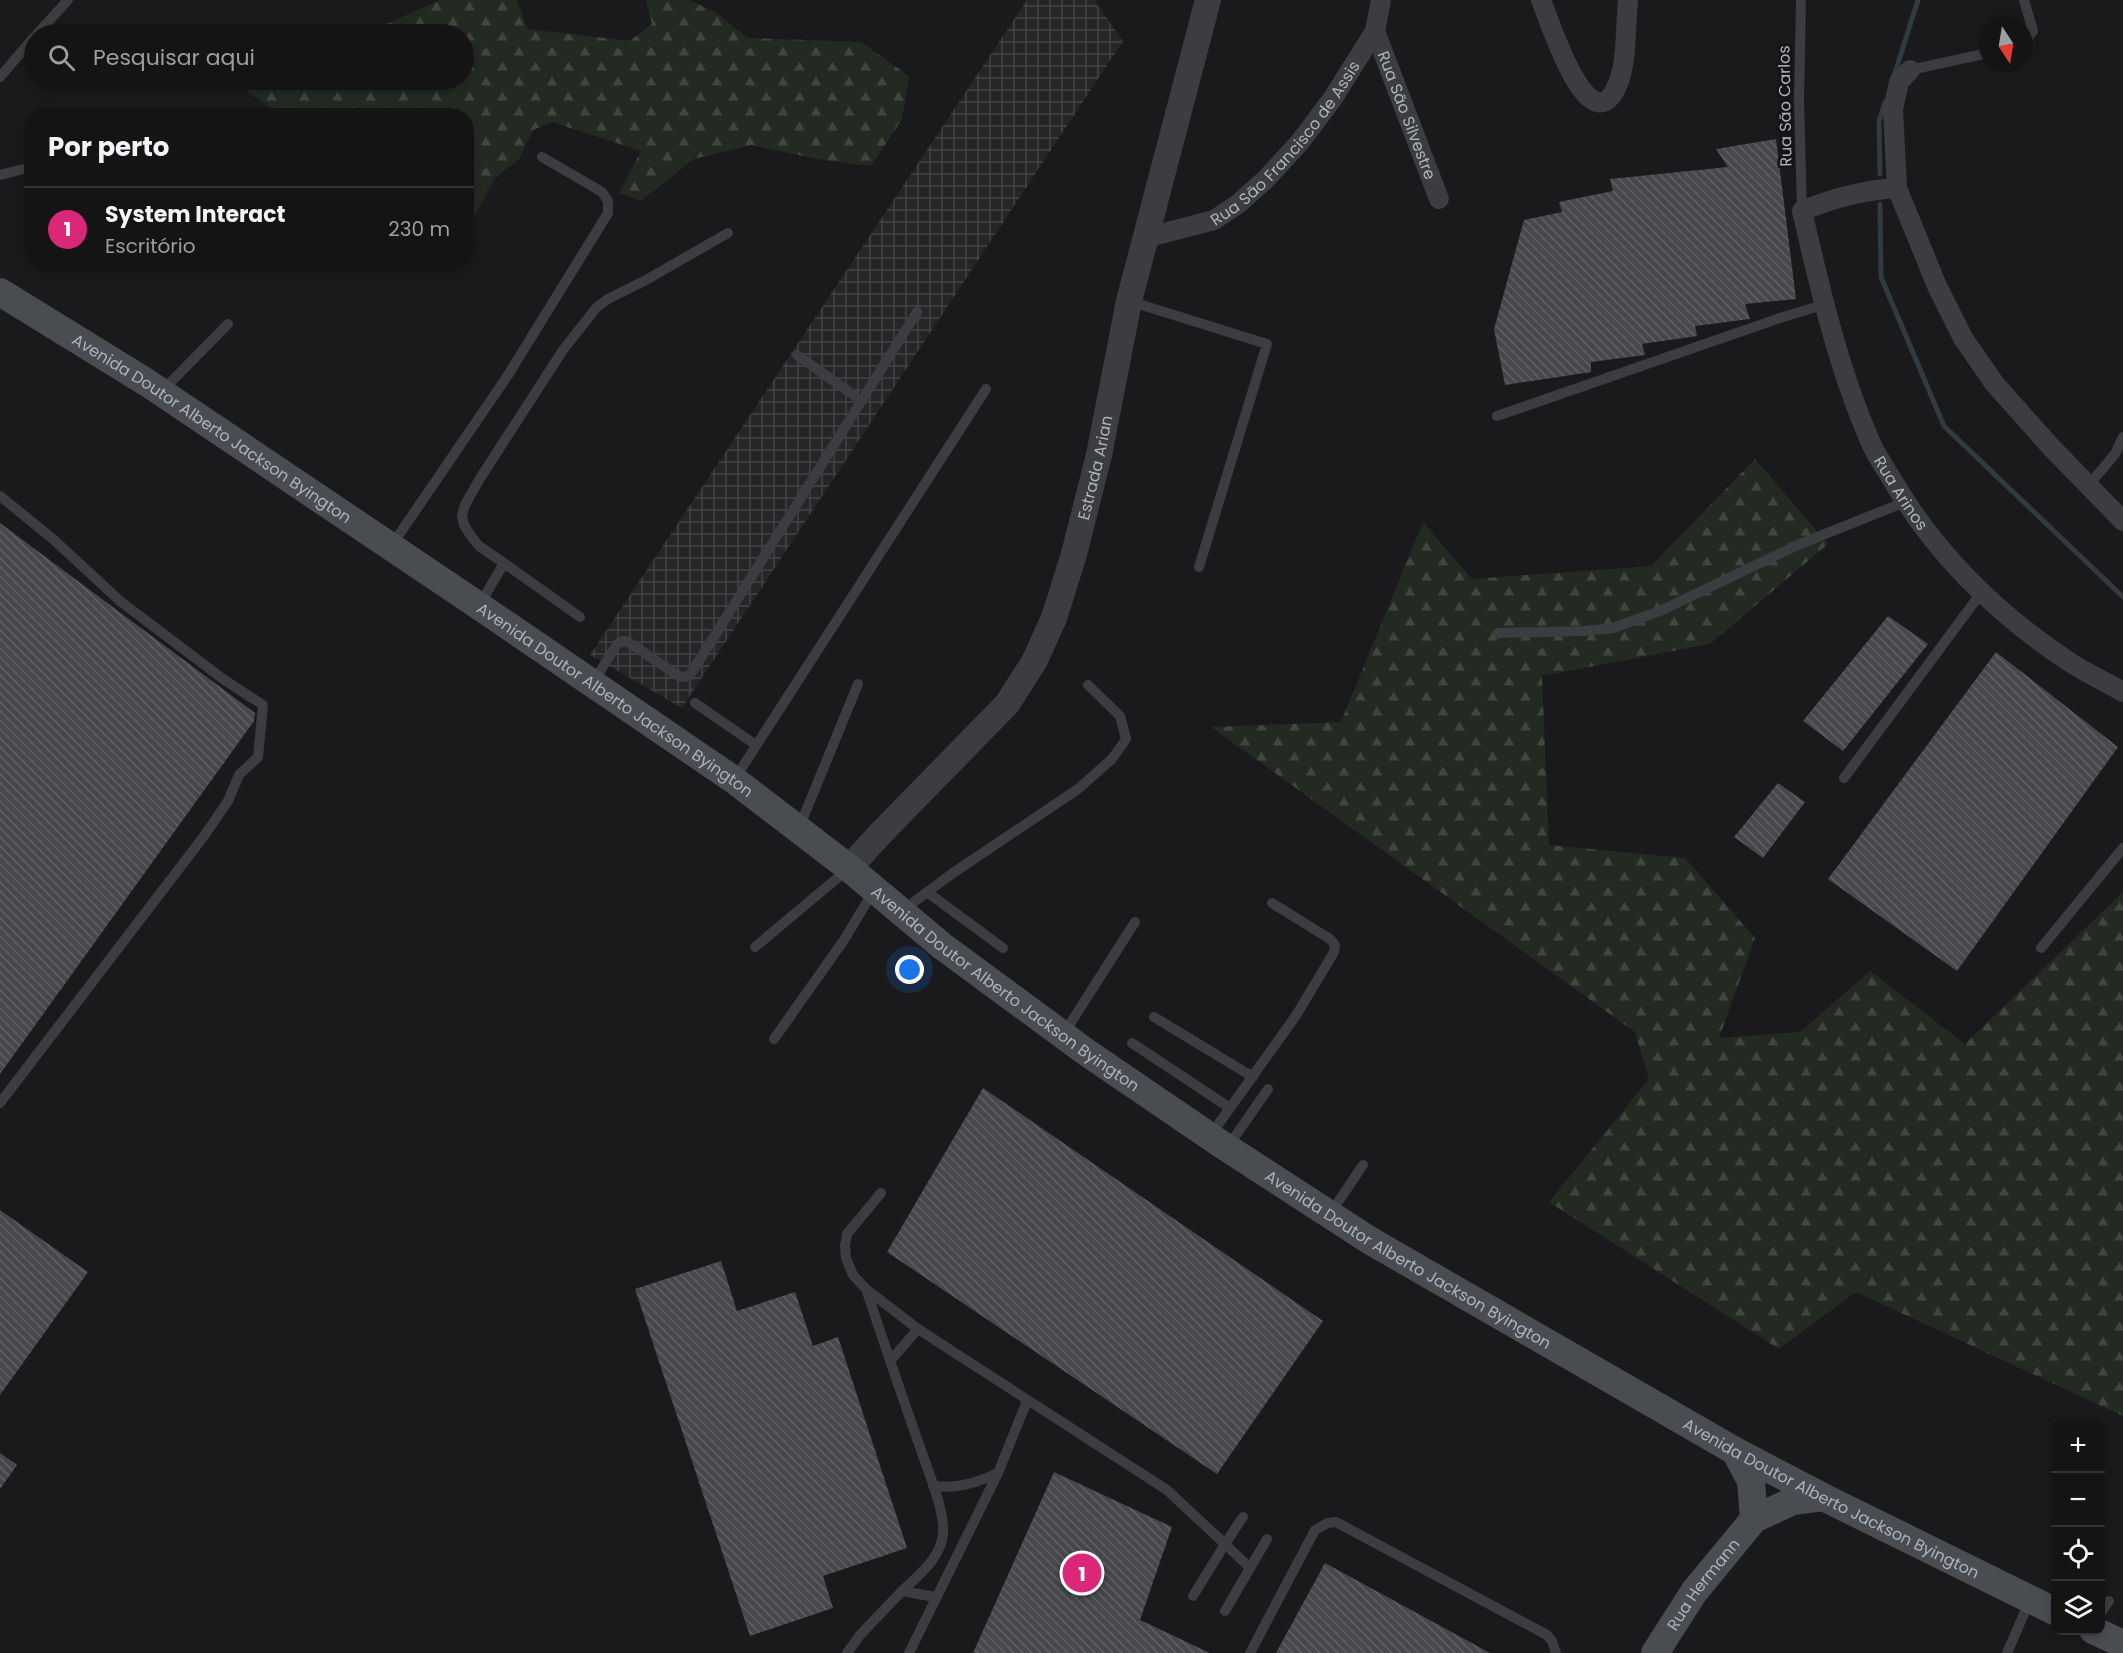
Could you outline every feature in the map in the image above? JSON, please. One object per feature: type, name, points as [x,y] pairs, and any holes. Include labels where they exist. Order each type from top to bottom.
[{"type":"main road","name":"Avenida Doutor Alberto Jackson Byington","points":[[0,292],[161,393],[391,546],[734,780],[849,868],[942,946],[1063,1035],[1218,1142],[1330,1215],[1369,1240],[1735,1450],[1823,1497],[2051,1610]]},
{"type":"main road","points":[[1735,1450],[1751,1481],[1754,1519]]},
{"type":"main road","name":"Rua Hermann","points":[[1655,1653],[1694,1592],[1754,1519],[1793,1501],[1823,1497]]},
{"type":"main road","points":[[2104,1635],[2123,1644]]},
{"type":"street","name":"Estrada Arian","points":[[849,868],[1007,704],[1034,662],[1054,618],[1074,554],[1099,455],[1129,301],[1208,0]]},
{"type":"street","name":"Rua São Francisco de Assis","points":[[1145,238],[1214,220],[1238,204],[1266,179],[1300,142],[1334,98],[1375,31],[1381,0]]},
{"type":"street","points":[[1541,0],[1572,75],[1582,92],[1591,101],[1601,102],[1610,98],[1616,90],[1620,75],[1628,0]]},
{"type":"street","name":"Rua São Silvestre","points":[[1375,31],[1438,198]]},
{"type":"street","points":[[1910,70],[1899,82],[1893,109],[1897,188],[1937,286],[1963,338],[1994,383],[2123,521]]},
{"type":"street","points":[[1802,211],[1876,189],[1897,188]]},
{"type":"street","name":"Rua Arinos","points":[[1802,211],[1823,305],[1849,387],[1871,443],[1905,502],[1942,551],[1981,593],[2072,664],[2123,692]]},
{"type":"lane","points":[[47,24],[68,0]]},
{"type":"lane","name":"Rua São Carlos","points":[[1801,0],[1799,100],[1802,211]]},
{"type":"lane","points":[[2024,0],[2029,18]]},
{"type":"lane","points":[[0,77],[24,50]]},
{"type":"lane","points":[[1910,70],[1979,55]]},
{"type":"lane","points":[[391,546],[508,375],[608,213],[608,201],[602,192],[542,157]]},
{"type":"lane","points":[[0,175],[24,169]]},
{"type":"lane","points":[[580,617],[479,546],[464,525],[462,515],[465,505],[563,350],[596,308],[608,298],[656,275],[728,233]]},
{"type":"lane","points":[[1129,301],[1267,344],[1199,567]]},
{"type":"lane","points":[[1497,416],[1823,305]]},
{"type":"lane","points":[[593,683],[617,644],[622,641],[628,642],[680,677],[689,676],[917,312]]},
{"type":"lane","points":[[161,393],[228,324]]},
{"type":"lane","points":[[797,355],[862,401]]},
{"type":"lane","points":[[734,780],[986,389]]},
{"type":"lane","points":[[2088,486],[2115,454],[2123,437]]},
{"type":"lane","points":[[0,496],[61,546],[120,602],[223,679],[263,705],[258,757],[239,775],[228,801],[204,836],[0,1103]]},
{"type":"lane","points":[[1498,633],[1613,628],[1660,611],[1800,544],[1905,502]]},
{"type":"lane","points":[[479,606],[504,563]]},
{"type":"lane","points":[[1844,778],[1981,593]]},
{"type":"lane","points":[[798,830],[858,684]]},
{"type":"lane","points":[[901,912],[1078,789],[1112,759],[1126,739],[1120,716],[1088,685]]},
{"type":"lane","points":[[695,703],[756,745]]},
{"type":"lane","points":[[2041,948],[2123,848]]},
{"type":"lane","points":[[755,946],[849,868]]},
{"type":"lane","points":[[774,1039],[844,940],[874,889]]},
{"type":"lane","points":[[927,892],[1003,948]]},
{"type":"lane","points":[[1218,1142],[1230,1108],[1297,1014],[1335,949],[1330,939],[1272,903]]},
{"type":"lane","points":[[1063,1035],[1135,922]]},
{"type":"lane","points":[[1154,1017],[1253,1077]]},
{"type":"lane","points":[[1132,1043],[1230,1108]]},
{"type":"lane","points":[[1218,1142],[1268,1089]]},
{"type":"lane","points":[[1330,1215],[1363,1165]]},
{"type":"lane","points":[[881,1193],[847,1234],[845,1246],[846,1258],[853,1275],[866,1289],[918,1329],[1167,1490],[1250,1568]]},
{"type":"lane","points":[[847,1653],[860,1635],[923,1571],[938,1551],[943,1535],[943,1523],[933,1486],[866,1289]]},
{"type":"lane","points":[[890,1361],[918,1329]]},
{"type":"lane","points":[[909,1653],[998,1473],[1028,1401]]},
{"type":"lane","points":[[933,1486],[949,1488],[964,1486],[998,1473]]},
{"type":"lane","points":[[1193,1596],[1243,1516]]},
{"type":"lane","points":[[1250,1653],[1315,1530],[1328,1523],[1336,1522],[1547,1635],[1556,1653]]},
{"type":"lane","points":[[1225,1611],[1267,1539]]},
{"type":"lane","points":[[902,1591],[935,1597]]},
{"type":"lane","points":[[2007,1653],[2030,1600]]},
{"type":"lane","points":[[2105,1607],[2109,1601]]},
{"type":"shaded area","points":[[1027,0],[1094,0],[1123,41],[682,708],[590,655]]},
{"type":"green space","points":[[440,0],[517,0],[527,29],[630,41],[652,24],[646,0],[690,0],[716,13],[748,38],[861,42],[909,76],[902,119],[871,166],[817,159],[751,145],[694,159],[641,201],[619,193],[641,151],[552,122],[533,130],[519,159],[495,178],[474,217],[474,108],[270,108],[245,90],[474,90],[474,24],[386,24]]},
{"type":"green space","points":[[1755,459],[1828,544],[1710,644],[1542,676],[1549,845],[1685,858],[1755,938],[1719,1038],[1800,1032],[1870,971],[1965,1044],[2123,892],[2123,1416],[1856,1292],[1779,1349],[1549,1202],[1649,1079],[1635,1032],[1211,727],[1341,722],[1423,522],[1472,579],[1651,566]]},
{"type":"building","points":[[1776,139],[1796,299],[1745,304],[1750,319],[1695,326],[1697,336],[1642,344],[1645,355],[1591,362],[1591,372],[1505,385],[1494,329],[1524,220],[1562,212],[1559,202],[1613,191],[1610,179],[1728,167],[1716,149]]},
{"type":"building","points":[[0,523],[255,713],[254,721],[0,1074]]},
{"type":"building","points":[[1888,616],[1928,644],[1843,751],[1803,721]]},
{"type":"building","points":[[1996,652],[2118,747],[1957,971],[1828,879]]},
{"type":"building","points":[[1778,783],[1805,802],[1763,858],[1734,837]]},
{"type":"building","points":[[983,1088],[1323,1321],[1217,1474],[887,1252]]},
{"type":"building","points":[[0,1210],[88,1272],[0,1395]]},
{"type":"building","points":[[721,1261],[737,1311],[795,1292],[813,1346],[838,1337],[907,1548],[823,1576],[833,1608],[750,1636],[635,1289]]},
{"type":"building","points":[[0,1453],[17,1465],[0,1489]]},
{"type":"building","points":[[1054,1472],[1172,1527],[1140,1620],[1210,1653],[973,1653]]},
{"type":"building","points":[[1325,1563],[1490,1653],[1276,1653]]},
{"type":"waterway","points":[[1893,79],[1918,0]]},
{"type":"waterway","points":[[1880,174],[1879,121],[1885,102]]},
{"type":"waterway","points":[[1880,204],[1881,277],[1944,426],[2123,597]]},
{"type":"place","name":"System Interact","points":[[1082,1573]]}]
